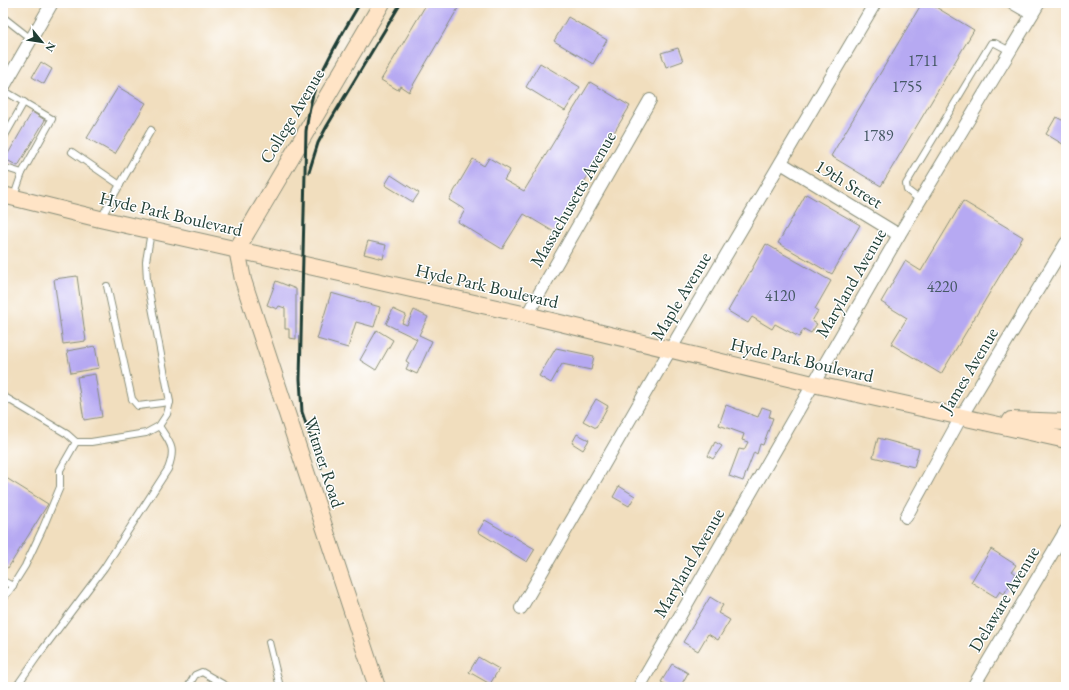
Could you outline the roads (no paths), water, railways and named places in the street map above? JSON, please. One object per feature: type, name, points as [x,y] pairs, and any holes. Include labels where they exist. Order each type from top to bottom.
[{"type":"main road","name":"College Avenue","points":[[237,249],[382,3]]},
{"type":"main road","name":"Hyde Park Boulevard","points":[[8,197],[527,315],[813,384],[1066,440]]},
{"type":"main road","name":"Witmer Road","points":[[237,249],[243,280],[377,687]]},
{"type":"main road","name":"Hyde Park Boulevard","points":[[961,417],[1066,422]]},
{"type":"street","points":[[3,89],[52,3]]},
{"type":"street","name":"Maple Avenue","points":[[521,608],[670,350],[874,3]]},
{"type":"street","points":[[1013,3],[1032,14]]},
{"type":"street","name":"Maryland Avenue","points":[[639,687],[899,235],[1039,3]]},
{"type":"street","name":"Massachusetts Avenue","points":[[527,315],[650,100]]},
{"type":"street","name":"19th Street","points":[[781,163],[899,235]]},
{"type":"street","name":"James Avenue","points":[[906,517],[961,417],[1066,243]]},
{"type":"street","name":"Delaware Avenue","points":[[973,687],[1066,530]]},
{"type":"lane","points":[[3,17],[31,39]]},
{"type":"lane","points":[[920,200],[907,190],[906,184],[910,177],[991,43],[995,43],[1010,50]]},
{"type":"lane","points":[[3,89],[52,119],[8,197]]},
{"type":"lane","points":[[3,139],[24,102]]},
{"type":"lane","points":[[100,219],[151,130]]},
{"type":"lane","points":[[72,152],[120,185]]},
{"type":"lane","points":[[3,167],[22,173]]},
{"type":"lane","points":[[3,396],[67,434],[76,442],[91,442],[146,433],[159,426],[168,414],[170,402],[147,281],[146,261],[151,230]]},
{"type":"lane","points":[[107,286],[132,399],[138,406],[170,402]]},
{"type":"lane","points":[[16,687],[36,657],[104,568],[168,469],[173,457],[171,445],[159,426]]},
{"type":"lane","points":[[3,598],[13,586],[25,566],[42,530],[60,487],[60,470],[76,442]]},
{"type":"lane","points":[[3,581],[13,586]]},
{"type":"lane","points":[[269,642],[280,687]]},
{"type":"lane","points":[[188,687],[195,675],[202,672],[228,687]]},
{"type":"railway","points":[[321,468],[302,412],[300,379],[306,131],[309,110],[319,77],[360,3]]},
{"type":"railway","points":[[309,172],[318,143],[327,126],[401,3]]}]
